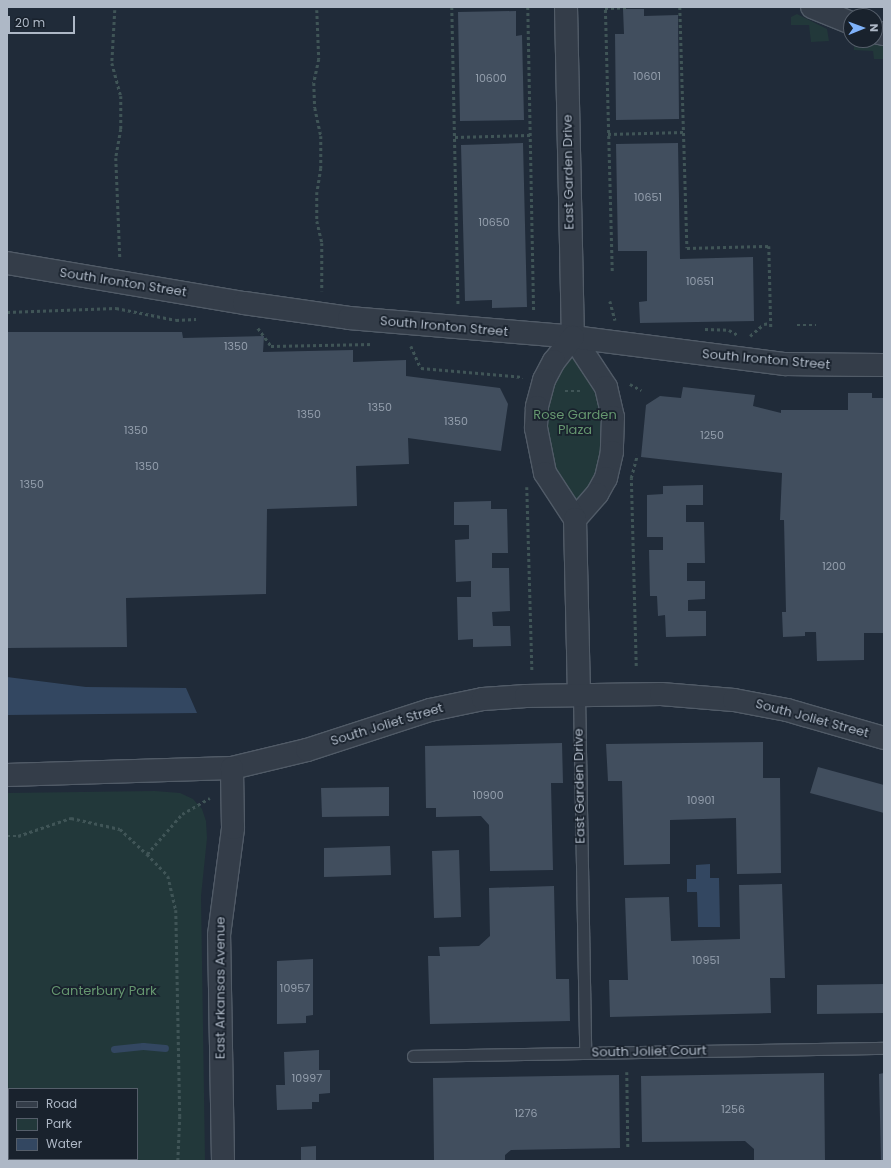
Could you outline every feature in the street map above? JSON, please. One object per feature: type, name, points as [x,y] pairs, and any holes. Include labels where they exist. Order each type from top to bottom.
[{"type":"street","name":"East Garden Drive","points":[[566,7],[573,337]]},
{"type":"street","points":[[812,7],[843,20]]},
{"type":"street","name":"South Ironton Street","points":[[7,263],[314,313],[459,328],[573,337],[785,364],[884,364]]},
{"type":"street","points":[[573,337],[606,388],[613,417],[612,452],[606,478],[597,494],[575,519],[545,473],[536,428],[537,407],[544,380],[554,361],[573,337]]},
{"type":"street","name":"East Garden Drive","points":[[575,519],[579,694]]},
{"type":"street","name":"South Joliet Street","points":[[7,775],[233,778],[307,750],[395,720],[453,705],[499,698],[579,694],[674,695],[734,700],[787,710],[884,738]]},
{"type":"street","name":"East Arkansas Avenue","points":[[223,1161],[219,935],[233,828],[233,778]]},
{"type":"lane","name":"East Garden Drive","points":[[579,694],[585,1053]]},
{"type":"lane","name":"South Joliet Court","points":[[413,1056],[884,1048]]},
{"type":"path","points":[[452,7],[459,328]]},
{"type":"path","points":[[528,7],[534,317]]},
{"type":"path","points":[[612,271],[605,8],[629,7]]},
{"type":"path","points":[[680,7],[687,248],[769,246],[771,328]]},
{"type":"path","points":[[115,10],[112,63],[121,96],[121,129],[116,158],[120,263]]},
{"type":"path","points":[[317,10],[319,59],[314,83],[315,108],[321,136],[321,168],[317,192],[318,220],[322,243],[322,293]]},
{"type":"path","points":[[608,134],[684,132]]},
{"type":"path","points":[[455,138],[530,135]]},
{"type":"path","points":[[610,301],[617,325]]},
{"type":"path","points":[[7,312],[116,308],[176,320],[198,319]]},
{"type":"path","points":[[255,324],[271,346],[379,344]]},
{"type":"path","points":[[797,325],[816,325]]},
{"type":"path","points":[[410,344],[421,368],[526,377]]},
{"type":"path","points":[[636,666],[631,478],[637,455]]},
{"type":"path","points":[[527,484],[532,670]]},
{"type":"path","points":[[147,854],[182,814],[233,778]]},
{"type":"path","points":[[7,836],[18,836],[71,818],[120,829],[168,876],[176,910],[180,1116],[178,1161]]},
{"type":"path","points":[[627,1072],[628,1147]]},
{"type":"green space","points":[[797,14],[827,29],[829,41],[811,42],[809,25],[791,25],[791,17]]},
{"type":"green space","points":[[884,46],[884,59],[874,59],[873,51],[854,50],[854,48],[883,48]]},
{"type":"green space","name":"Rose Garden Plaza","points":[[561,352],[591,362],[613,440],[575,519],[538,443]]},
{"type":"green space","name":"Canterbury Park","points":[[155,791],[180,793],[193,799],[202,809],[206,821],[207,838],[201,896],[205,1161],[7,1161],[7,793]]},
{"type":"water","points":[[7,677],[86,687],[186,688],[197,713],[7,715]]},
{"type":"water","points":[[710,864],[710,878],[719,878],[720,927],[698,927],[697,892],[687,892],[687,879],[696,879],[696,865]]},
{"type":"building","points":[[623,9],[644,9],[644,16],[678,15],[679,119],[616,120],[615,34],[624,34]]},
{"type":"building","points":[[516,11],[516,36],[522,35],[524,120],[460,121],[458,12]]},
{"type":"building","points":[[523,143],[527,307],[492,308],[492,300],[465,301],[461,145]]},
{"type":"building","points":[[678,143],[680,259],[753,257],[754,321],[640,323],[639,302],[647,301],[647,251],[618,251],[616,144]]},
{"type":"building","points":[[7,332],[182,332],[183,338],[264,336],[263,352],[353,350],[353,362],[406,360],[406,376],[500,388],[508,404],[501,451],[408,438],[409,464],[356,466],[357,506],[267,509],[266,594],[126,598],[127,647],[7,648]]},
{"type":"building","points":[[683,387],[755,395],[753,406],[781,413],[781,410],[848,410],[848,393],[872,393],[872,398],[884,398],[884,633],[864,633],[864,660],[817,661],[816,632],[805,632],[805,636],[783,637],[782,612],[786,612],[784,520],[780,520],[782,473],[641,457],[646,405],[660,396],[681,398]]},
{"type":"building","points":[[703,485],[703,505],[686,505],[686,522],[704,522],[705,563],[687,563],[687,581],[705,581],[705,599],[688,600],[688,611],[706,611],[706,636],[666,637],[665,615],[658,616],[657,596],[650,596],[649,550],[663,550],[663,537],[647,537],[647,495],[663,494],[663,486]]},
{"type":"building","points":[[491,501],[491,509],[507,509],[508,553],[492,553],[492,568],[509,568],[510,611],[492,612],[493,626],[510,626],[511,646],[473,647],[473,639],[458,640],[457,597],[471,597],[471,581],[456,582],[455,540],[469,539],[469,525],[454,525],[454,502]]},
{"type":"building","points":[[763,742],[763,778],[780,778],[781,873],[737,874],[736,818],[670,820],[670,864],[624,865],[622,781],[608,781],[606,744]]},
{"type":"building","points":[[562,743],[563,783],[551,783],[553,870],[490,871],[489,825],[481,816],[436,817],[436,808],[426,808],[425,746]]},
{"type":"building","points":[[818,767],[884,785],[884,813],[810,793]]},
{"type":"building","points":[[389,787],[389,816],[322,817],[321,788]]},
{"type":"building","points":[[390,846],[391,875],[324,877],[324,848]]},
{"type":"building","points":[[459,850],[461,917],[434,918],[432,851]]},
{"type":"building","points":[[782,884],[785,978],[770,978],[771,1013],[610,1017],[609,980],[628,980],[625,898],[669,897],[671,941],[740,939],[739,885]]},
{"type":"building","points":[[554,886],[556,979],[569,979],[570,1021],[430,1024],[428,956],[440,956],[439,947],[479,946],[490,936],[489,888]]},
{"type":"building","points":[[313,959],[313,1015],[306,1016],[306,1023],[277,1024],[277,961]]},
{"type":"building","points":[[884,984],[884,1013],[817,1014],[817,985]]},
{"type":"building","points":[[319,1050],[319,1070],[330,1070],[330,1093],[319,1094],[319,1102],[312,1102],[312,1109],[277,1110],[276,1085],[285,1085],[284,1052]]},
{"type":"building","points":[[824,1073],[825,1161],[754,1161],[754,1149],[745,1141],[642,1142],[641,1076]]},
{"type":"building","points":[[884,1073],[884,1161],[881,1161],[879,1074]]},
{"type":"building","points":[[619,1075],[620,1148],[511,1150],[505,1155],[505,1161],[434,1161],[433,1078]]},
{"type":"building","points":[[316,1146],[316,1161],[301,1161],[301,1147]]},
{"type":"waterway","points":[[114,1049],[143,1046],[165,1048]]}]
